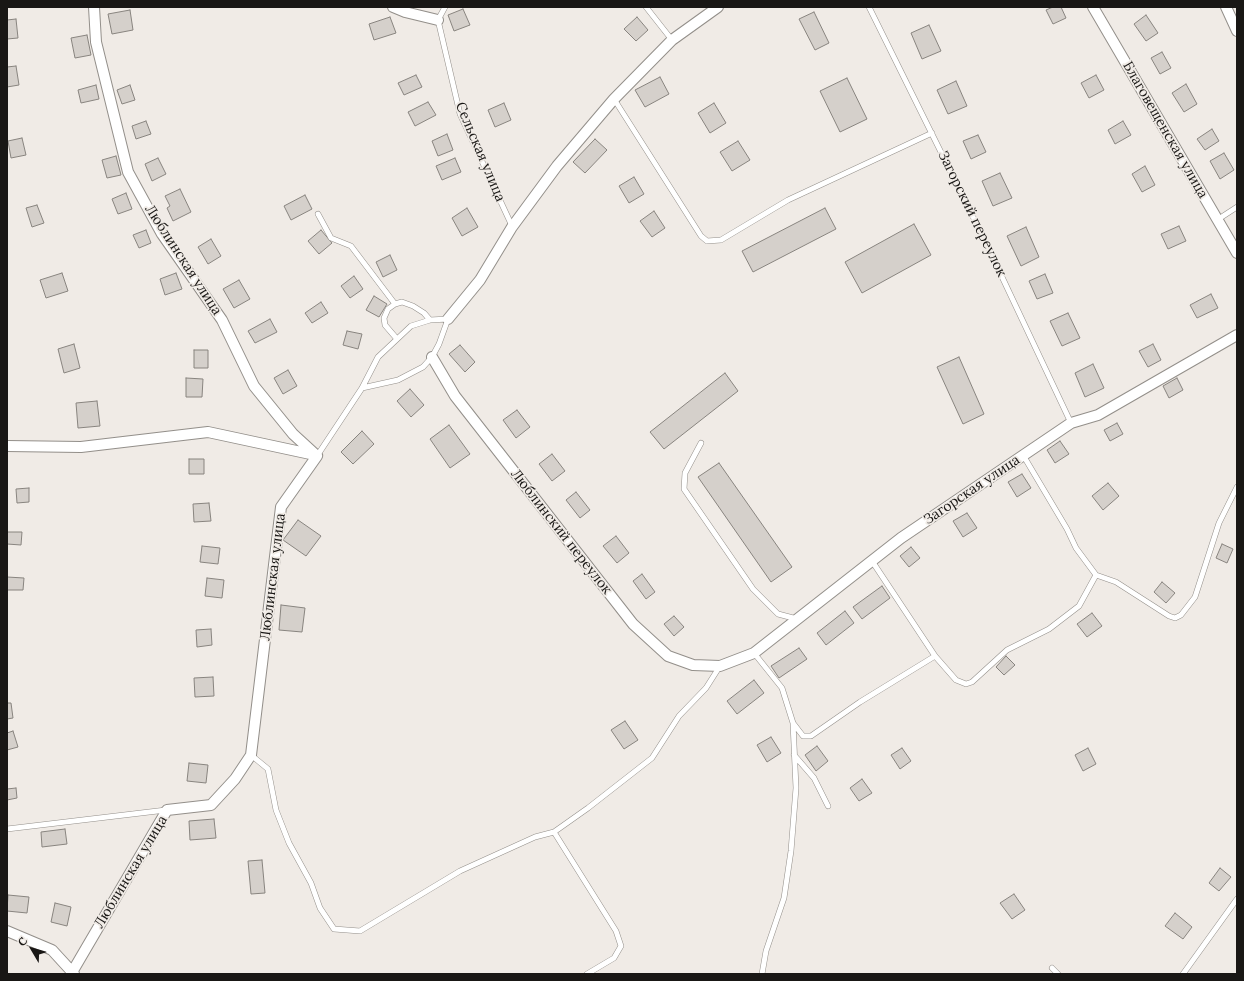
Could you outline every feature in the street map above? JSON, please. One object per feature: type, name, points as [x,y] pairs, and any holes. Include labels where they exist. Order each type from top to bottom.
[{"type":"street","name":"Люблинская улица","points":[[72,974],[167,810],[211,805],[236,779],[251,755],[281,507],[317,456],[293,434],[254,386],[222,320],[162,234],[128,172],[96,42],[94,7]]},
{"type":"street","points":[[393,7],[405,12],[438,20]]},
{"type":"street","points":[[448,319],[480,280],[512,227],[557,166],[614,99],[672,40],[718,7]]},
{"type":"street","name":"Благовещенская улица","points":[[1093,7],[1237,253]]},
{"type":"street","points":[[1226,7],[1237,32]]},
{"type":"street","name":"Загорская улица","points":[[720,666],[754,654],[901,538],[1071,423],[1098,415],[1237,335]]},
{"type":"street","name":"Люблинский переулок","points":[[432,357],[455,396],[633,624],[668,656],[693,665],[720,666]]},
{"type":"street","points":[[7,446],[81,447],[208,432],[317,456]]},
{"type":"street","points":[[7,931],[52,950],[72,974]]},
{"type":"lane","points":[[438,20],[445,7]]},
{"type":"lane","points":[[646,7],[672,40]]},
{"type":"lane","name":"Загорский переулок","points":[[869,7],[932,133],[1071,423]]},
{"type":"lane","name":"Сельская улица","points":[[438,20],[460,114],[512,227]]},
{"type":"lane","points":[[614,99],[701,236],[707,241],[721,240],[788,200],[932,133]]},
{"type":"lane","points":[[1217,220],[1237,206]]},
{"type":"lane","points":[[318,214],[331,238],[351,246],[395,304]]},
{"type":"lane","points":[[397,339],[385,325],[384,318],[388,309],[395,304],[402,302],[413,306],[424,313],[430,320]]},
{"type":"lane","points":[[317,456],[362,388],[378,357],[411,326],[430,320],[448,319],[440,344],[432,357],[423,367],[398,380],[362,388]]},
{"type":"lane","points":[[701,442],[685,473],[684,489],[763,599],[778,614],[798,619]]},
{"type":"lane","points":[[1023,455],[1067,529],[1076,548],[1096,575],[1116,582],[1174,618],[1181,615],[1195,597],[1219,523],[1237,487]]},
{"type":"lane","points":[[872,560],[935,656],[956,680],[966,684],[972,682],[1007,650],[1048,629],[1079,606],[1096,575]]},
{"type":"lane","points":[[754,654],[782,688],[793,723],[796,788],[784,898],[766,952],[762,974]]},
{"type":"lane","points":[[793,723],[803,736],[811,736],[935,656]]},
{"type":"lane","points":[[251,755],[268,769],[276,810],[289,843],[311,883],[320,908],[334,929],[360,932],[460,871],[535,837],[554,832],[652,758],[679,716],[706,688],[720,666]]},
{"type":"lane","points":[[794,755],[814,778],[828,806]]},
{"type":"lane","points":[[7,829],[167,810]]},
{"type":"lane","points":[[554,832],[616,932],[621,946],[614,958],[587,974]]},
{"type":"lane","points":[[1183,974],[1237,899]]},
{"type":"lane","points":[[1052,968],[1058,974]]},
{"type":"building","points":[[1053,7],[1061,7],[1066,18],[1053,24],[1046,10]]},
{"type":"building","points":[[463,9],[470,25],[454,31],[448,15]]},
{"type":"building","points":[[130,10],[133,30],[112,34],[108,14]]},
{"type":"building","points":[[814,12],[829,43],[815,50],[799,19]]},
{"type":"building","points":[[1146,15],[1158,33],[1146,41],[1134,24]]},
{"type":"building","points":[[390,17],[396,33],[374,40],[369,24]]},
{"type":"building","points":[[637,17],[648,30],[636,41],[624,29]]},
{"type":"building","points":[[16,19],[18,38],[7,39],[7,20]]},
{"type":"building","points":[[929,25],[941,51],[922,59],[911,33]]},
{"type":"building","points":[[87,35],[91,55],[75,58],[71,38]]},
{"type":"building","points":[[1162,52],[1171,68],[1160,74],[1151,58]]},
{"type":"building","points":[[16,66],[19,85],[7,87],[7,67]]},
{"type":"building","points":[[416,75],[422,87],[404,95],[398,83]]},
{"type":"building","points":[[1096,75],[1104,90],[1089,98],[1081,83]]},
{"type":"building","points":[[660,77],[669,94],[645,107],[635,90]]},
{"type":"building","points":[[847,78],[867,119],[840,132],[820,91]]},
{"type":"building","points":[[956,81],[967,106],[948,114],[937,90]]},
{"type":"building","points":[[1186,84],[1197,104],[1184,112],[1172,93]]},
{"type":"building","points":[[96,85],[99,99],[81,103],[78,90]]},
{"type":"building","points":[[130,85],[135,100],[122,104],[117,90]]},
{"type":"building","points":[[428,102],[436,115],[415,126],[408,112]]},
{"type":"building","points":[[504,103],[511,120],[495,127],[488,110]]},
{"type":"building","points":[[714,103],[726,123],[710,133],[698,113]]},
{"type":"building","points":[[146,121],[151,134],[136,139],[132,126]]},
{"type":"building","points":[[1123,121],[1131,135],[1115,144],[1108,130]]},
{"type":"building","points":[[1212,129],[1219,141],[1205,150],[1197,139]]},
{"type":"building","points":[[447,134],[453,150],[438,156],[432,141]]},
{"type":"building","points":[[978,135],[986,152],[971,159],[963,141]]},
{"type":"building","points":[[22,138],[26,155],[11,158],[8,141]]},
{"type":"building","points":[[595,139],[607,150],[585,173],[573,162]]},
{"type":"building","points":[[738,141],[750,160],[732,171],[720,152]]},
{"type":"building","points":[[1224,153],[1234,170],[1220,179],[1210,161]]},
{"type":"building","points":[[116,156],[121,175],[107,178],[102,160]]},
{"type":"building","points":[[158,158],[166,174],[152,181],[145,164]]},
{"type":"building","points":[[455,158],[461,172],[442,180],[436,166]]},
{"type":"building","points":[[1145,166],[1155,185],[1142,192],[1132,174]]},
{"type":"building","points":[[1000,173],[1012,198],[993,206],[982,181]]},
{"type":"building","points":[[634,177],[644,194],[629,203],[619,186]]},
{"type":"building","points":[[180,189],[191,212],[173,221],[167,208],[170,206],[165,196]]},
{"type":"building","points":[[126,193],[132,209],[118,214],[112,199]]},
{"type":"building","points":[[305,195],[312,209],[291,220],[284,206]]},
{"type":"building","points":[[37,205],[44,223],[32,227],[26,208]]},
{"type":"building","points":[[467,208],[478,227],[462,236],[452,218]]},
{"type":"building","points":[[825,208],[836,229],[753,272],[742,251]]},
{"type":"building","points":[[654,211],[665,228],[652,237],[640,221]]},
{"type":"building","points":[[914,224],[931,255],[862,293],[845,262]]},
{"type":"building","points":[[1179,226],[1186,241],[1168,249],[1161,234]]},
{"type":"building","points":[[1026,227],[1039,257],[1021,266],[1007,236]]},
{"type":"building","points":[[146,230],[151,243],[139,248],[133,235]]},
{"type":"building","points":[[321,230],[332,243],[319,254],[308,241]]},
{"type":"building","points":[[211,239],[221,256],[208,264],[198,247]]},
{"type":"building","points":[[390,255],[397,270],[383,277],[376,262]]},
{"type":"building","points":[[62,273],[68,291],[46,298],[40,280]]},
{"type":"building","points":[[176,273],[182,289],[165,295],[160,279]]},
{"type":"building","points":[[1045,274],[1053,293],[1037,299],[1029,281]]},
{"type":"building","points":[[354,276],[363,289],[350,298],[341,286]]},
{"type":"building","points":[[239,280],[250,299],[234,308],[223,289]]},
{"type":"building","points":[[1211,294],[1218,308],[1197,318],[1190,305]]},
{"type":"building","points":[[374,296],[387,304],[379,317],[366,310]]},
{"type":"building","points":[[321,302],[328,313],[312,323],[305,313]]},
{"type":"building","points":[[1068,313],[1080,338],[1062,346],[1050,321]]},
{"type":"building","points":[[270,319],[277,332],[255,343],[248,331]]},
{"type":"building","points":[[347,331],[362,334],[358,349],[343,345]]},
{"type":"building","points":[[74,344],[80,368],[64,373],[58,349]]},
{"type":"building","points":[[1153,344],[1161,360],[1148,367],[1139,351]]},
{"type":"building","points":[[460,345],[475,362],[465,372],[449,354]]},
{"type":"building","points":[[194,350],[208,350],[208,368],[194,368]]},
{"type":"building","points":[[959,357],[984,414],[963,424],[937,367]]},
{"type":"building","points":[[1093,364],[1104,388],[1085,397],[1075,373]]},
{"type":"building","points":[[288,370],[297,386],[283,394],[274,378]]},
{"type":"building","points":[[725,373],[738,391],[664,449],[650,432]]},
{"type":"building","points":[[186,378],[203,379],[202,397],[186,397]]},
{"type":"building","points":[[1177,378],[1183,390],[1169,398],[1163,386]]},
{"type":"building","points":[[410,389],[424,405],[411,417],[397,401]]},
{"type":"building","points":[[97,401],[100,426],[78,428],[76,403]]},
{"type":"building","points":[[517,410],[530,427],[516,438],[503,420]]},
{"type":"building","points":[[1117,423],[1123,434],[1110,441],[1104,430]]},
{"type":"building","points":[[449,425],[470,454],[450,468],[430,439]]},
{"type":"building","points":[[362,431],[374,444],[353,464],[341,452]]},
{"type":"building","points":[[1060,441],[1069,454],[1055,463],[1047,450]]},
{"type":"building","points":[[552,454],[565,471],[552,481],[539,464]]},
{"type":"building","points":[[189,459],[204,459],[204,474],[189,474]]},
{"type":"building","points":[[719,463],[792,567],[771,582],[698,477]]},
{"type":"building","points":[[1022,474],[1031,488],[1017,497],[1008,482]]},
{"type":"building","points":[[1108,483],[1119,496],[1103,510],[1092,496]]},
{"type":"building","points":[[29,488],[29,502],[17,503],[16,489]]},
{"type":"building","points":[[576,492],[590,510],[580,518],[566,500]]},
{"type":"building","points":[[209,503],[211,521],[194,522],[193,504]]},
{"type":"building","points":[[967,513],[977,528],[963,537],[953,521]]},
{"type":"building","points":[[298,520],[321,536],[306,556],[283,540]]},
{"type":"building","points":[[7,532],[22,532],[21,545],[7,544]]},
{"type":"building","points":[[616,536],[629,553],[617,563],[603,546]]},
{"type":"building","points":[[1222,544],[1233,549],[1227,563],[1216,558]]},
{"type":"building","points":[[202,546],[220,548],[218,564],[200,562]]},
{"type":"building","points":[[911,547],[920,558],[909,567],[900,556]]},
{"type":"building","points":[[642,574],[655,592],[646,599],[633,581]]},
{"type":"building","points":[[7,577],[24,578],[23,590],[7,590]]},
{"type":"building","points":[[207,578],[224,580],[222,598],[205,596]]},
{"type":"building","points":[[1162,582],[1175,593],[1166,603],[1154,592]]},
{"type":"building","points":[[882,586],[890,598],[862,619],[853,607]]},
{"type":"building","points":[[281,605],[305,608],[302,632],[279,630]]},
{"type":"building","points":[[845,611],[854,623],[826,645],[817,633]]},
{"type":"building","points":[[1092,613],[1102,626],[1087,637],[1077,624]]},
{"type":"building","points":[[674,616],[684,627],[674,636],[664,624]]},
{"type":"building","points":[[211,629],[212,645],[197,647],[196,630]]},
{"type":"building","points":[[799,648],[807,659],[779,678],[771,666]]},
{"type":"building","points":[[1006,656],[1015,665],[1004,675],[996,667]]},
{"type":"building","points":[[213,677],[214,696],[195,697],[194,678]]},
{"type":"building","points":[[754,680],[764,693],[737,714],[727,701]]},
{"type":"building","points":[[7,703],[11,703],[13,718],[7,719]]},
{"type":"building","points":[[625,721],[638,740],[624,749],[611,730]]},
{"type":"building","points":[[13,731],[18,747],[7,750],[7,733]]},
{"type":"building","points":[[771,737],[781,753],[767,762],[757,745]]},
{"type":"building","points":[[817,746],[828,761],[816,771],[805,755]]},
{"type":"building","points":[[902,748],[911,761],[900,769],[891,755]]},
{"type":"building","points":[[1088,748],[1096,764],[1083,771],[1075,755]]},
{"type":"building","points":[[189,763],[208,765],[206,783],[187,781]]},
{"type":"building","points":[[862,779],[872,793],[859,801],[850,788]]},
{"type":"building","points":[[16,788],[17,798],[7,800],[7,789]]},
{"type":"building","points":[[214,819],[216,838],[190,840],[189,821]]},
{"type":"building","points":[[65,829],[67,844],[42,847],[41,832]]},
{"type":"building","points":[[262,860],[265,893],[251,894],[248,861]]},
{"type":"building","points":[[1220,868],[1231,877],[1219,891],[1209,883]]},
{"type":"building","points":[[1014,894],[1025,910],[1012,919],[1000,903]]},
{"type":"building","points":[[8,895],[29,897],[27,913],[7,911]]},
{"type":"building","points":[[55,903],[71,907],[67,926],[51,922]]},
{"type":"building","points":[[1175,913],[1192,927],[1183,939],[1165,926]]}]
